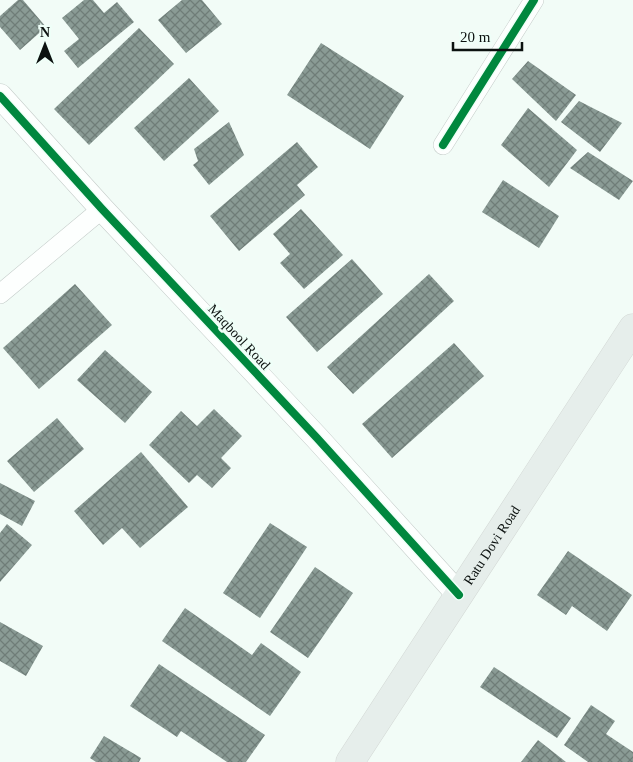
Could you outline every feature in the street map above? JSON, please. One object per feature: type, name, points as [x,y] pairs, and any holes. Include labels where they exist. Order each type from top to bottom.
[{"type":"main road","name":"Ratu Dovi Road","points":[[350,762],[633,328]]},
{"type":"street","points":[[443,145],[534,0]]},
{"type":"street","name":"Maqbool Road","points":[[0,96],[102,209],[318,438],[459,595]]},
{"type":"street","points":[[0,294],[102,209]]},
{"type":"building","points":[[18,0],[23,0],[46,27],[20,50],[0,27],[0,16]]},
{"type":"building","points":[[84,0],[93,0],[104,13],[117,2],[134,22],[78,68],[64,51],[79,39],[62,18]]},
{"type":"building","points":[[182,0],[202,0],[222,24],[186,53],[158,20]]},
{"type":"building","points":[[139,28],[174,64],[89,145],[54,109]]},
{"type":"building","points":[[321,43],[404,96],[370,149],[287,95]]},
{"type":"building","points":[[528,61],[576,95],[556,121],[512,79]]},
{"type":"building","points":[[189,78],[219,111],[164,161],[134,128]]},
{"type":"building","points":[[579,101],[622,123],[600,152],[561,122]]},
{"type":"building","points":[[528,108],[577,150],[549,187],[501,145]]},
{"type":"building","points":[[229,122],[244,155],[209,185],[193,165],[198,161],[194,149]]},
{"type":"building","points":[[297,142],[318,167],[297,185],[305,195],[239,251],[210,216]]},
{"type":"building","points":[[588,152],[633,181],[619,200],[570,168]]},
{"type":"building","points":[[503,180],[559,216],[539,248],[482,212]]},
{"type":"building","points":[[301,209],[343,255],[304,289],[280,263],[290,254],[273,234]]},
{"type":"building","points":[[352,259],[383,294],[317,352],[286,317]]},
{"type":"building","points":[[429,274],[454,301],[353,394],[327,367]]},
{"type":"building","points":[[75,284],[112,325],[39,389],[3,348]]},
{"type":"building","points":[[454,343],[484,376],[392,458],[362,424]]},
{"type":"building","points":[[105,350],[152,392],[125,423],[77,380]]},
{"type":"building","points":[[214,409],[242,436],[221,458],[231,468],[212,488],[197,475],[189,483],[149,445],[181,411],[197,426]]},
{"type":"building","points":[[57,418],[84,449],[34,492],[7,461]]},
{"type":"building","points":[[141,452],[188,507],[140,548],[122,528],[103,545],[74,511]]},
{"type":"building","points":[[0,483],[35,501],[22,526],[0,514]]},
{"type":"building","points":[[270,523],[307,547],[260,618],[223,593]]},
{"type":"building","points":[[7,524],[32,545],[0,582],[0,533]]},
{"type":"building","points":[[568,551],[632,595],[607,631],[572,606],[566,615],[537,595]]},
{"type":"building","points":[[315,567],[353,593],[308,658],[270,632]]},
{"type":"building","points":[[185,608],[252,655],[261,643],[301,672],[270,716],[162,641]]},
{"type":"building","points":[[0,622],[43,646],[26,676],[0,661]]},
{"type":"building","points":[[159,664],[265,735],[246,762],[227,762],[181,731],[177,737],[130,706]]},
{"type":"building","points":[[494,667],[571,718],[557,738],[480,687]]},
{"type":"building","points":[[591,705],[615,721],[606,734],[633,752],[633,762],[588,762],[564,745]]},
{"type":"building","points":[[104,736],[141,758],[139,762],[96,762],[90,758]]},
{"type":"building","points":[[538,740],[566,762],[521,762]]},
{"type":"cycle path","points":[[443,145],[534,0]]},
{"type":"cycle path","points":[[0,96],[102,209],[317,438],[459,595]]}]
